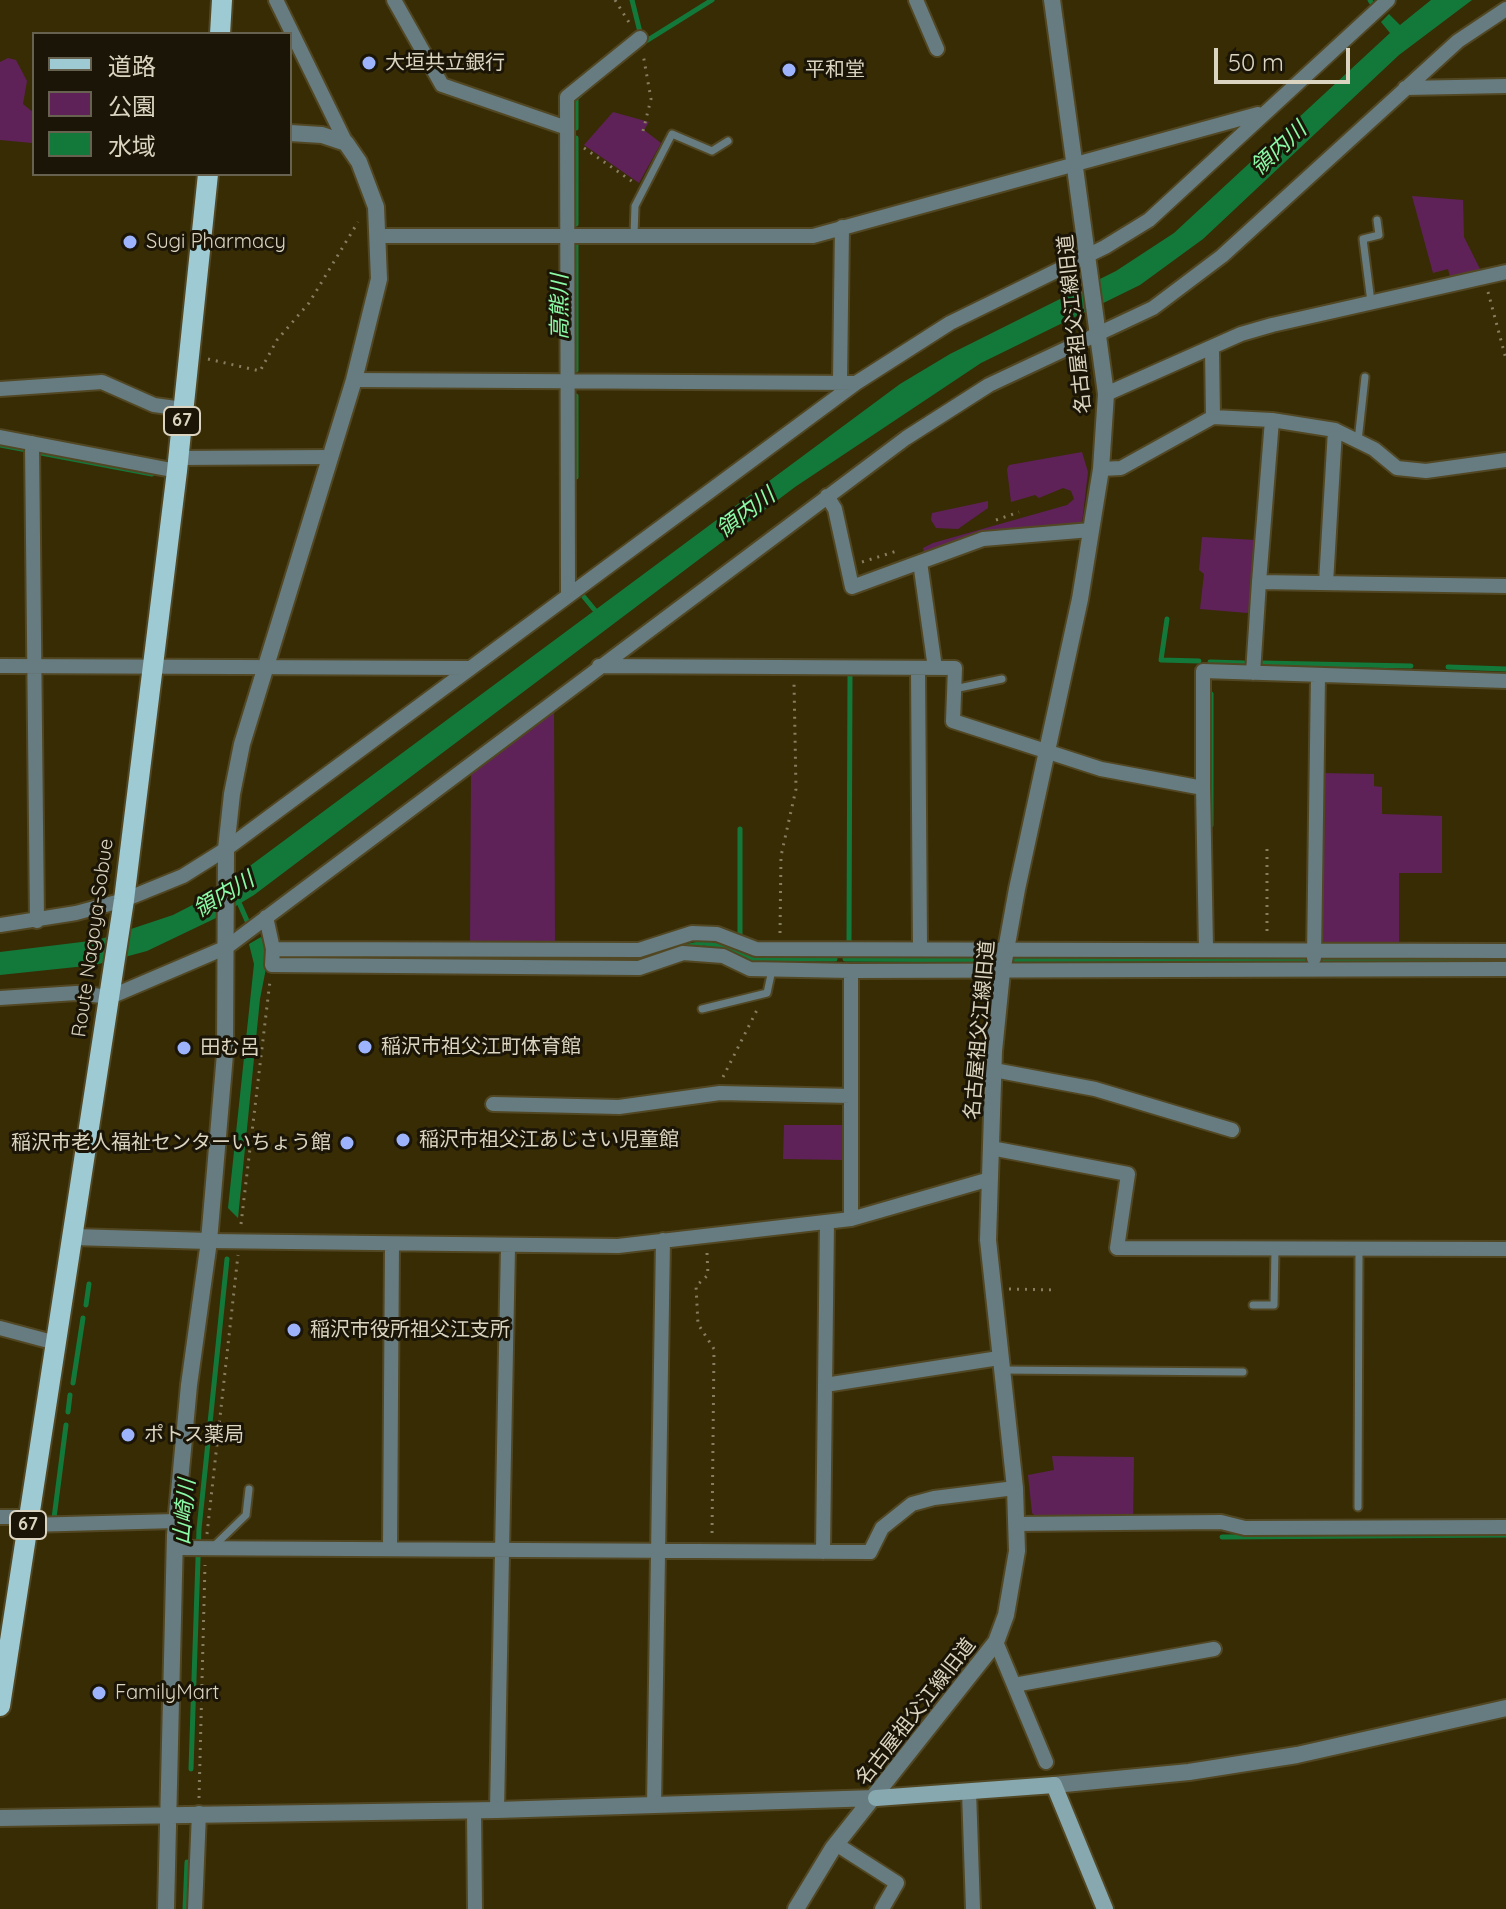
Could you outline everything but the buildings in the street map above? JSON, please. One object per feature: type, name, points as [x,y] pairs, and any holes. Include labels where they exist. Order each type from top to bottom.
[{"type":"main road","points":[[220,32],[222,0]]},
{"type":"main road","name":"Route Nagoya-Sobue","points":[[0,1706],[124,904],[178,464],[208,176]]},
{"type":"main road","points":[[876,1798],[1054,1785],[1105,1909]]},
{"type":"street","points":[[276,0],[292,32]]},
{"type":"street","points":[[394,0],[442,85],[567,128]]},
{"type":"street","points":[[916,0],[937,49]]},
{"type":"street","name":"名古屋祖父江線旧道","points":[[796,1909],[836,1844],[876,1798],[996,1642],[1012,1586],[1015,1488],[991,1289],[990,1179],[994,1070],[1002,972],[1049,753],[1091,530],[1101,469],[1106,394],[1100,329],[1052,0]]},
{"type":"street","points":[[0,925],[124,904],[226,854],[469,668],[856,383],[950,323],[1089,255],[1149,220],[1388,0]]},
{"type":"street","points":[[0,998],[111,990],[227,941],[266,917],[906,438],[989,385],[1100,329],[1153,308],[1222,256],[1458,41],[1506,9]]},
{"type":"street","points":[[166,1909],[170,1814],[196,1548],[176,1521],[189,1385],[209,1241],[225,1054],[226,854],[242,744],[354,380],[379,279],[379,236],[370,189],[292,33]]},
{"type":"street","points":[[568,595],[567,97],[638,39]]},
{"type":"street","points":[[1405,88],[1506,86]]},
{"type":"street","points":[[379,236],[813,236],[1263,113]]},
{"type":"street","points":[[292,133],[322,135],[346,143]]},
{"type":"street","points":[[840,382],[842,227]]},
{"type":"street","points":[[1106,394],[1272,325],[1506,272]]},
{"type":"street","points":[[1212,349],[1213,417]]},
{"type":"street","points":[[354,380],[856,383]]},
{"type":"street","points":[[0,389],[102,382],[154,405],[183,409]]},
{"type":"street","points":[[1101,469],[1121,468],[1213,417],[1272,420],[1335,430],[1358,441],[1397,468],[1426,471],[1506,460]]},
{"type":"street","points":[[1253,673],[1272,420]]},
{"type":"street","points":[[1326,583],[1335,430]]},
{"type":"street","points":[[0,437],[178,464],[329,457]]},
{"type":"street","points":[[32,443],[37,921]]},
{"type":"street","points":[[827,496],[835,509],[852,587],[983,539],[1091,530]]},
{"type":"street","points":[[920,562],[935,668]]},
{"type":"street","points":[[1259,582],[1506,586]]},
{"type":"street","points":[[0,666],[469,668]]},
{"type":"street","points":[[599,666],[955,668],[953,721],[1101,769],[1203,788]]},
{"type":"street","points":[[918,668],[920,948]]},
{"type":"street","points":[[1206,949],[1203,671],[1506,681]]},
{"type":"street","points":[[1314,968],[1318,675]]},
{"type":"street","points":[[266,917],[273,949],[272,965],[639,968],[683,953],[723,956],[750,969],[772,970],[1506,969]]},
{"type":"street","points":[[273,949],[639,950],[692,933],[717,934],[756,949],[1506,951]]},
{"type":"street","points":[[851,971],[851,1219]]},
{"type":"street","points":[[994,1070],[1095,1089],[1232,1130]]},
{"type":"street","points":[[493,1104],[619,1107],[720,1093],[851,1096]]},
{"type":"street","points":[[991,1148],[1128,1174],[1117,1248],[1506,1249]]},
{"type":"street","points":[[73,1237],[618,1246],[851,1219],[990,1179]]},
{"type":"street","points":[[823,1552],[827,1222]]},
{"type":"street","points":[[654,1805],[663,1240]]},
{"type":"street","points":[[390,1549],[392,1244]]},
{"type":"street","points":[[497,1810],[508,1246]]},
{"type":"street","points":[[0,1328],[56,1343]]},
{"type":"street","points":[[825,1385],[1000,1364]]},
{"type":"street","points":[[196,1548],[870,1552],[882,1528],[912,1504],[1015,1488]]},
{"type":"street","points":[[0,1517],[29,1521],[176,1521]]},
{"type":"street","points":[[1016,1524],[1221,1522],[1245,1528],[1506,1527]]},
{"type":"street","points":[[996,1642],[1046,1762]]},
{"type":"street","points":[[1014,1685],[1214,1649]]},
{"type":"street","points":[[1054,1785],[1189,1772],[1297,1755],[1506,1708]]},
{"type":"street","points":[[969,1791],[973,1909]]},
{"type":"street","points":[[0,1818],[497,1810],[876,1798]]},
{"type":"street","points":[[474,1810],[475,1909]]},
{"type":"street","points":[[195,1909],[199,1813]]},
{"type":"street","points":[[836,1844],[897,1883],[882,1909]]},
{"type":"lane","points":[[634,235],[635,206],[672,134],[712,151],[728,141]]},
{"type":"lane","points":[[1371,304],[1363,239],[1379,235],[1377,220]]},
{"type":"lane","points":[[1358,441],[1365,377]]},
{"type":"lane","points":[[954,689],[1002,679]]},
{"type":"lane","points":[[702,1009],[765,994],[772,970]]},
{"type":"lane","points":[[1253,1305],[1274,1305],[1275,1249]]},
{"type":"lane","points":[[1358,1507],[1359,1249]]},
{"type":"lane","points":[[1000,1364],[1243,1372]]},
{"type":"lane","points":[[196,1548],[246,1515],[249,1489]]},
{"type":"path","points":[[615,0],[642,48],[651,99],[643,131]]},
{"type":"path","points":[[581,145],[644,190]]},
{"type":"path","points":[[189,354],[260,371],[277,340],[309,303],[355,231],[370,189]]},
{"type":"path","points":[[1483,277],[1506,359]]},
{"type":"path","points":[[784,949],[778,924],[781,856],[796,789],[793,667]]},
{"type":"path","points":[[1267,849],[1267,950]]},
{"type":"path","points":[[199,1813],[196,1548],[239,1241],[272,965]]},
{"type":"path","points":[[720,1093],[720,1083],[765,994]]},
{"type":"path","points":[[706,1235],[708,1275],[696,1286],[698,1324],[714,1349],[712,1551]]},
{"type":"path","points":[[991,1289],[1057,1290]]},
{"type":"green space","points":[[8,58],[16,60],[27,81],[23,104],[32,111],[32,143],[0,140],[0,62]]},
{"type":"green space","points":[[613,112],[649,122],[644,130],[661,143],[639,183],[584,145]]},
{"type":"green space","points":[[1412,196],[1463,200],[1464,237],[1482,273],[1451,281],[1448,269],[1433,273]]},
{"type":"green space","points":[[1082,452],[1088,472],[1082,523],[924,553],[923,548],[933,543],[1067,505],[1074,499],[1071,491],[1063,488],[1039,498],[1035,495],[1011,502],[1007,469],[1009,465]]},
{"type":"green space","points":[[988,501],[988,508],[958,529],[936,528],[931,520],[932,513]]},
{"type":"green space","points":[[1202,537],[1256,540],[1251,610],[1247,613],[1200,609],[1204,574],[1199,570]]},
{"type":"green space","points":[[554,708],[555,945],[470,944],[471,775]]},
{"type":"green space","points":[[1320,773],[1374,774],[1374,786],[1382,787],[1382,814],[1442,816],[1442,873],[1399,873],[1399,945],[1319,945]]},
{"type":"green space","points":[[784,1125],[845,1125],[845,1160],[783,1159]]},
{"type":"green space","points":[[1052,1456],[1134,1457],[1133,1519],[1038,1519],[1032,1513],[1028,1475],[1054,1470]]},
{"type":"water","name":"領内川","points":[[1431,0],[1472,0],[1399,55],[1203,239],[1140,285],[981,363],[795,487],[254,895],[216,918],[147,951],[95,965],[0,975],[0,952],[98,940],[173,915],[208,897],[900,384],[950,354],[1116,271],[1174,233],[1390,33],[1381,22],[1389,14],[1400,25]]},
{"type":"water","points":[[261,937],[269,953],[260,999],[238,1218],[228,1208],[254,964],[249,944]]},
{"type":"waterway","points":[[632,0],[640,32]]},
{"type":"waterway","name":"高熊川","points":[[643,43],[712,0]]},
{"type":"waterway","name":"高熊川","points":[[576,128],[576,98],[580,95]]},
{"type":"waterway","name":"高熊川","points":[[576,138],[576,224]]},
{"type":"waterway","name":"高熊川","points":[[576,244],[576,370]]},
{"type":"waterway","name":"高熊川","points":[[576,396],[576,477]]},
{"type":"waterway","points":[[0,445],[27,450]]},
{"type":"waterway","points":[[41,453],[152,474]]},
{"type":"waterway","name":"高熊川","points":[[584,597],[598,614]]},
{"type":"waterway","points":[[1167,619],[1161,660],[1199,661]]},
{"type":"waterway","points":[[1210,662],[1244,663]]},
{"type":"waterway","points":[[1261,663],[1411,666]]},
{"type":"waterway","points":[[1448,667],[1506,669]]},
{"type":"waterway","points":[[849,943],[850,675]]},
{"type":"waterway","points":[[1211,694],[1211,825]]},
{"type":"waterway","points":[[740,829],[740,936]]},
{"type":"waterway","name":"山崎川","points":[[237,898],[248,923]]},
{"type":"waterway","points":[[471,958],[631,958],[704,943],[730,948],[754,959],[835,959]]},
{"type":"waterway","points":[[287,958],[447,958]]},
{"type":"waterway","points":[[845,959],[991,960]]},
{"type":"waterway","points":[[1016,960],[1310,961]]},
{"type":"waterway","points":[[1319,961],[1506,961]]},
{"type":"waterway","name":"山崎川","points":[[191,1769],[199,1529],[227,1259]]},
{"type":"waterway","points":[[86,1305],[89,1284]]},
{"type":"waterway","points":[[73,1383],[83,1318]]},
{"type":"waterway","points":[[68,1412],[70,1395]]},
{"type":"waterway","points":[[59,1518],[54,1518],[66,1425]]},
{"type":"waterway","points":[[1222,1537],[1506,1535]]},
{"type":"waterway","name":"山崎川","points":[[185,1909],[187,1862]]},
{"type":"place","name":"大垣共立銀行","points":[[369,63]]},
{"type":"place","name":"平和堂","points":[[789,70]]},
{"type":"place","name":"Sugi Pharmacy","points":[[130,242]]},
{"type":"place","name":"稲沢市祖父江町体育館","points":[[365,1047]]},
{"type":"place","name":"田む呂","points":[[184,1048]]},
{"type":"place","name":"稲沢市祖父江あじさい児童館","points":[[403,1140]]},
{"type":"place","name":"稲沢市老人福祉センターいちょう館","points":[[347,1143]]},
{"type":"place","name":"稲沢市役所祖父江支所","points":[[294,1330]]},
{"type":"place","name":"ポトス薬局","points":[[128,1435]]},
{"type":"place","name":"FamilyMart","points":[[99,1693]]}]
